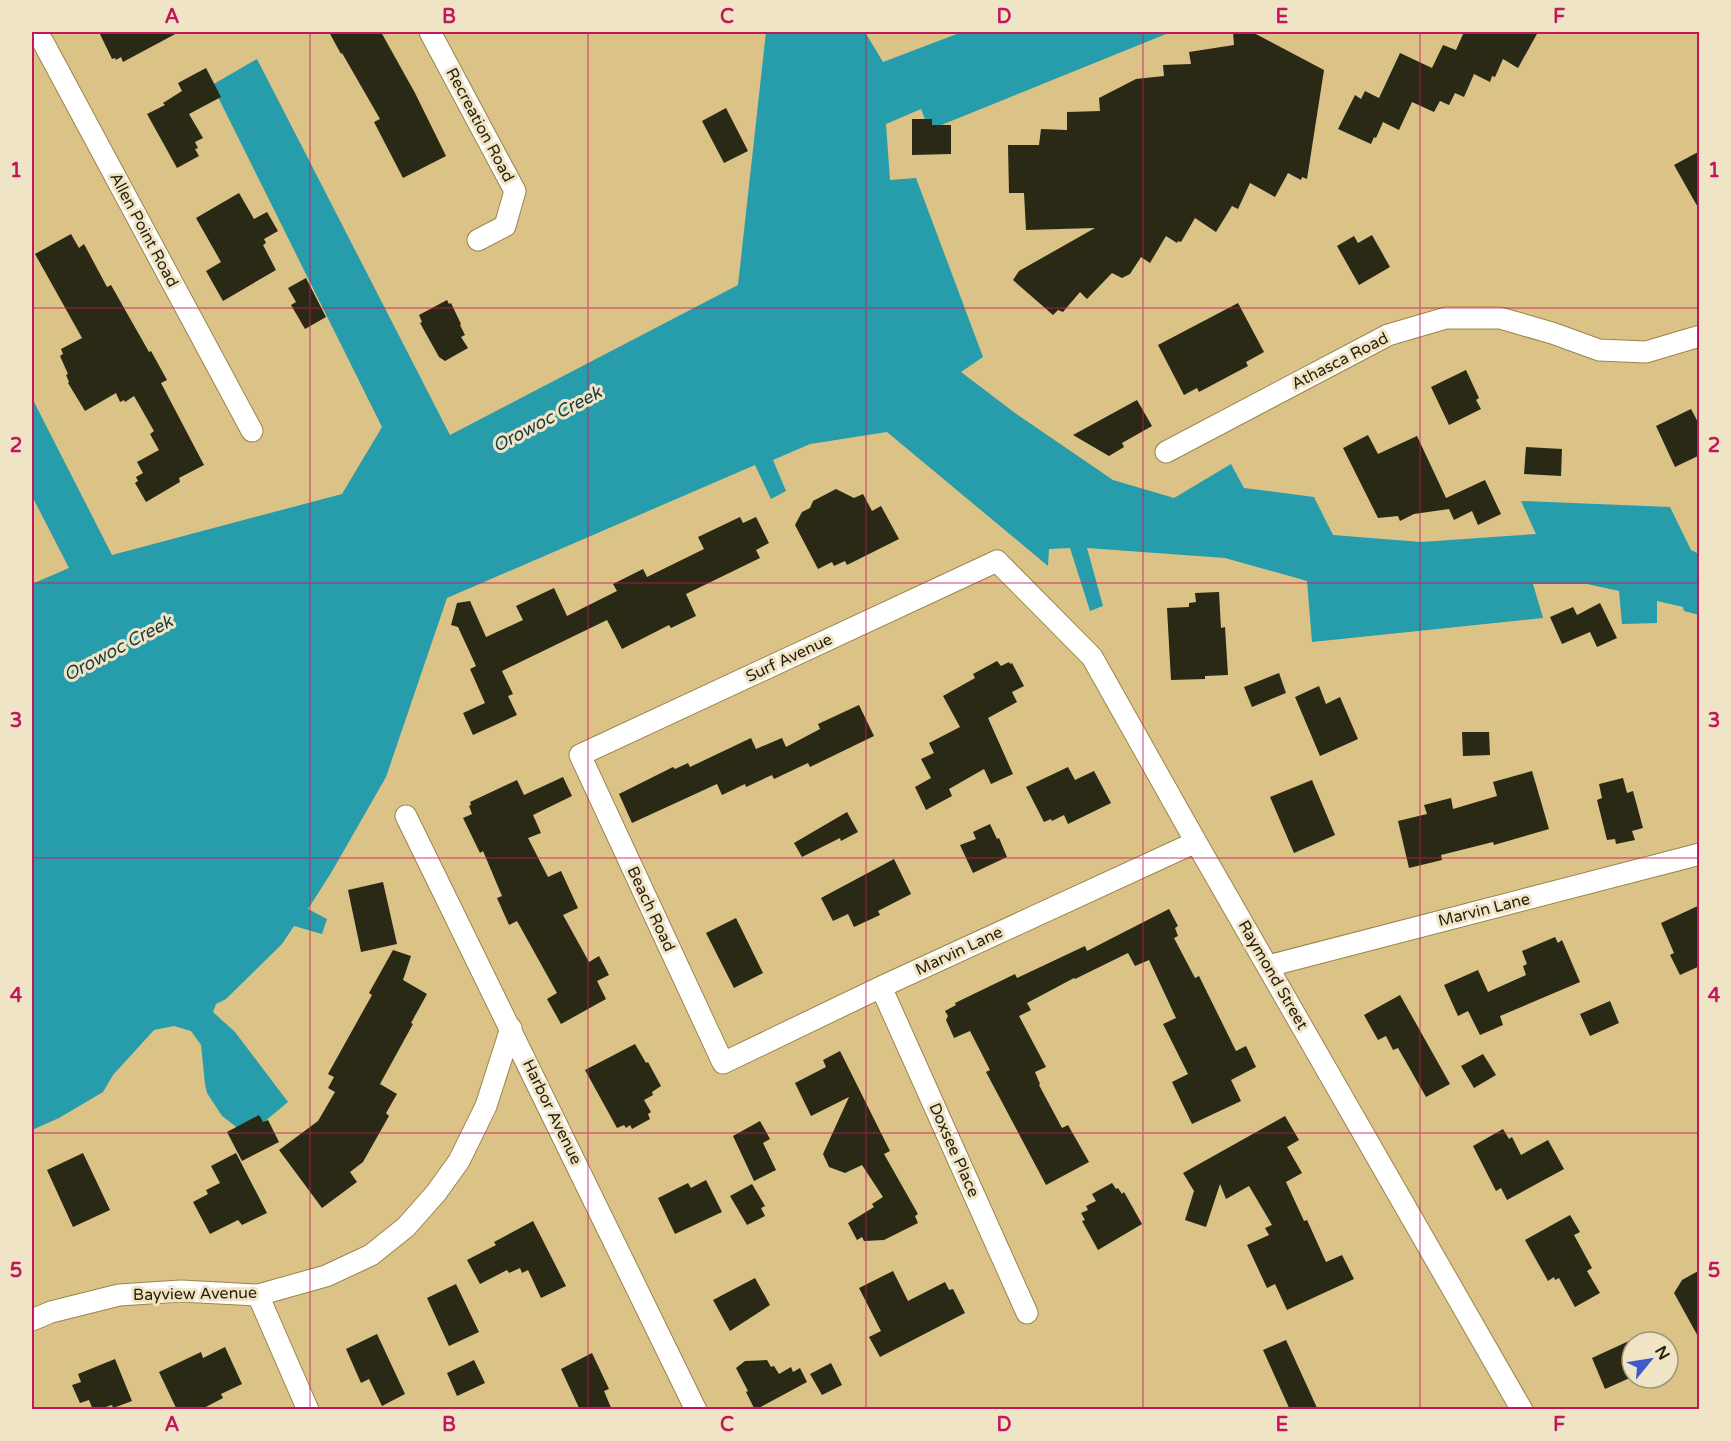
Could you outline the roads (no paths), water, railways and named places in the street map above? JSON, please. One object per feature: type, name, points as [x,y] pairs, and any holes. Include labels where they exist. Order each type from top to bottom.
[{"type":"street","name":"Allen Point Road","points":[[32,32],[43,42],[252,431]]},
{"type":"street","name":"Recreation Road","points":[[430,32],[515,191],[505,226],[478,240]]},
{"type":"street","name":"Athasca Road","points":[[1166,452],[1388,335],[1446,318],[1500,318],[1599,350],[1646,352],[1700,336]]},
{"type":"street","name":"Surf Avenue","points":[[580,754],[997,561]]},
{"type":"street","name":"Raymond Street","points":[[997,561],[1092,657],[1522,1410]]},
{"type":"street","name":"Beach Road","points":[[580,754],[723,1063]]},
{"type":"street","name":"Harbor Avenue","points":[[406,816],[696,1410]]},
{"type":"street","name":"Marvin Lane","points":[[723,1063],[881,987],[1196,842]]},
{"type":"street","name":"Marvin Lane","points":[[1268,966],[1700,854]]},
{"type":"street","name":"Doxsee Place","points":[[881,987],[1027,1313]]},
{"type":"street","name":"Bayview Avenue","points":[[32,1320],[51,1312],[119,1295],[181,1291],[258,1295],[326,1276],[371,1255],[406,1227],[436,1193],[459,1161],[486,1106],[511,1028]]},
{"type":"street","points":[[258,1295],[308,1410]]},
{"type":"water","name":"Orowoc Creek","points":[[766,32],[865,32],[883,62],[962,32],[1171,32],[929,130],[921,109],[886,124],[890,180],[916,178],[983,357],[961,372],[1015,413],[1113,480],[1174,498],[1231,464],[1244,488],[1314,497],[1333,535],[1421,542],[1536,534],[1521,501],[1670,507],[1691,550],[1699,554],[1699,615],[1684,611],[1683,607],[1657,601],[1657,623],[1622,624],[1619,591],[1587,584],[1533,584],[1543,618],[1312,642],[1307,581],[1225,558],[1087,548],[1103,606],[1090,611],[1070,548],[1049,549],[1048,566],[887,432],[810,444],[773,460],[786,491],[771,499],[755,465],[447,598],[386,777],[308,909],[327,919],[322,934],[294,926],[282,944],[226,999],[216,1004],[213,1012],[235,1032],[288,1102],[264,1122],[239,1129],[222,1116],[207,1093],[201,1045],[191,1031],[174,1026],[154,1030],[113,1075],[103,1092],[59,1118],[32,1130],[32,584],[69,568],[32,496],[32,398],[112,555],[342,494],[382,427],[212,85],[257,59],[450,435],[738,285]]}]
